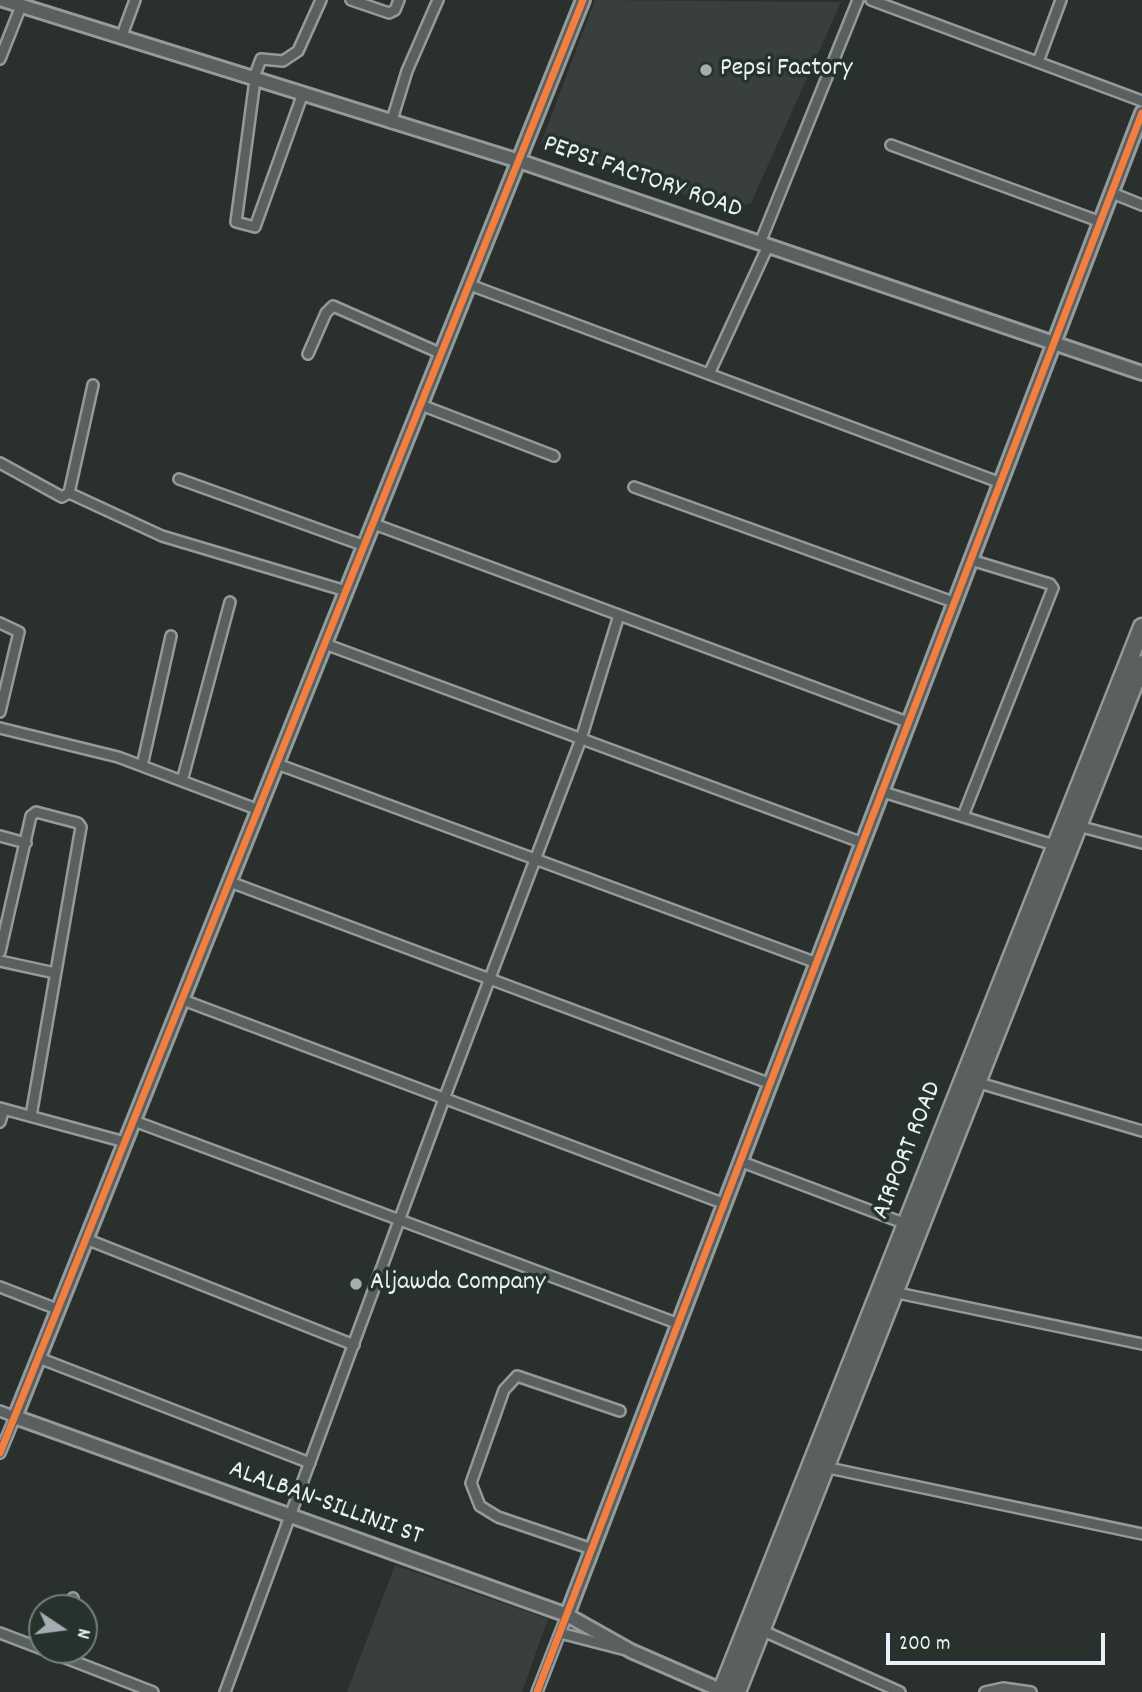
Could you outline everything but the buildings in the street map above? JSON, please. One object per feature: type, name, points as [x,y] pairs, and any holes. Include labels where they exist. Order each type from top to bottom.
[{"type":"highway","name":"AIRPORT ROAD","points":[[726,1692],[906,1224],[976,1082],[1078,826],[1142,628]]},
{"type":"highway","name":"AIRPORT ROAD","points":[[726,1692],[761,1630],[893,1292],[1057,846],[1111,723],[1142,664]]},
{"type":"street","name":"PEPSI FACTORY ROAD","points":[[3,0],[303,96],[519,161],[1142,373]]},
{"type":"street","points":[[121,38],[135,0]]},
{"type":"street","points":[[303,96],[254,226],[236,222],[242,198],[254,80],[261,59],[283,61],[298,51],[321,0]]},
{"type":"street","points":[[351,0],[389,13],[395,10],[400,0]]},
{"type":"street","points":[[391,122],[407,71],[438,0]]},
{"type":"street","points":[[0,1453],[583,0]]},
{"type":"street","points":[[709,374],[764,245],[858,0]]},
{"type":"street","points":[[871,0],[1142,100]]},
{"type":"street","points":[[1038,62],[1061,0]]},
{"type":"street","points":[[0,59],[20,6]]},
{"type":"street","points":[[537,1692],[1142,113]]},
{"type":"street","points":[[891,145],[1101,222]]},
{"type":"street","points":[[1112,193],[1142,205]]},
{"type":"street","points":[[470,285],[1001,483]]},
{"type":"street","points":[[308,354],[326,313],[333,306],[442,354]]},
{"type":"street","points":[[0,463],[62,497],[69,493],[93,385]]},
{"type":"street","points":[[421,405],[554,456]]},
{"type":"street","points":[[179,479],[365,546]]},
{"type":"street","points":[[634,487],[956,603]]},
{"type":"street","points":[[69,493],[162,536],[346,591]]},
{"type":"street","points":[[373,524],[910,723]]},
{"type":"street","points":[[963,816],[1053,588],[1050,584],[971,560]]},
{"type":"street","points":[[182,781],[230,602]]},
{"type":"street","points":[[225,1692],[489,978],[581,739],[619,615]]},
{"type":"street","points":[[0,624],[19,632],[0,712]]},
{"type":"street","points":[[142,766],[171,636]]},
{"type":"street","points":[[326,644],[863,844]]},
{"type":"street","points":[[0,728],[142,766],[259,810]]},
{"type":"street","points":[[277,764],[817,963]]},
{"type":"street","points":[[883,792],[1057,846]]},
{"type":"street","points":[[0,951],[33,813],[78,822],[81,826],[31,1116]]},
{"type":"street","points":[[1078,826],[1142,843]]},
{"type":"street","points":[[0,836],[26,843]]},
{"type":"street","points":[[230,882],[771,1084]]},
{"type":"street","points":[[0,961],[55,973]]},
{"type":"street","points":[[183,1000],[725,1204]]},
{"type":"street","points":[[976,1082],[1142,1131]]},
{"type":"street","points":[[0,1122],[2,1109],[125,1142]]},
{"type":"street","points":[[134,1121],[679,1324]]},
{"type":"street","points":[[742,1162],[906,1224]]},
{"type":"street","points":[[86,1240],[354,1345]]},
{"type":"street","points":[[0,1287],[57,1309]]},
{"type":"street","points":[[893,1292],[1142,1343]]},
{"type":"street","points":[[38,1358],[310,1463]]},
{"type":"street","points":[[592,1549],[498,1517],[480,1506],[471,1483],[504,1391],[517,1377],[620,1411]]},
{"type":"street","name":"ALALBAN-SILLINII ST","points":[[0,1411],[290,1518],[567,1615],[631,1651],[726,1692]]},
{"type":"street","points":[[824,1467],[1142,1534]]},
{"type":"street","points":[[761,1630],[900,1692]]},
{"type":"street","points":[[0,1633],[28,1643]]},
{"type":"street","name":"ALALBAN-SILLINII ST","points":[[560,1633],[631,1651]]},
{"type":"street","points":[[82,1664],[153,1692]]},
{"type":"street","points":[[985,1692],[1031,1692]]},
{"type":"shaded area","points":[[595,0],[841,2],[751,203],[728,210],[541,143]]},
{"type":"shaded area","points":[[395,1565],[548,1619],[522,1692],[347,1692]]},
{"type":"cycle path","points":[[0,1453],[583,0]]},
{"type":"cycle path","points":[[537,1692],[1142,113]]},
{"type":"place","name":"Pepsi Factory","points":[[706,70]]},
{"type":"place","name":"Aljawda Company","points":[[356,1284]]}]
